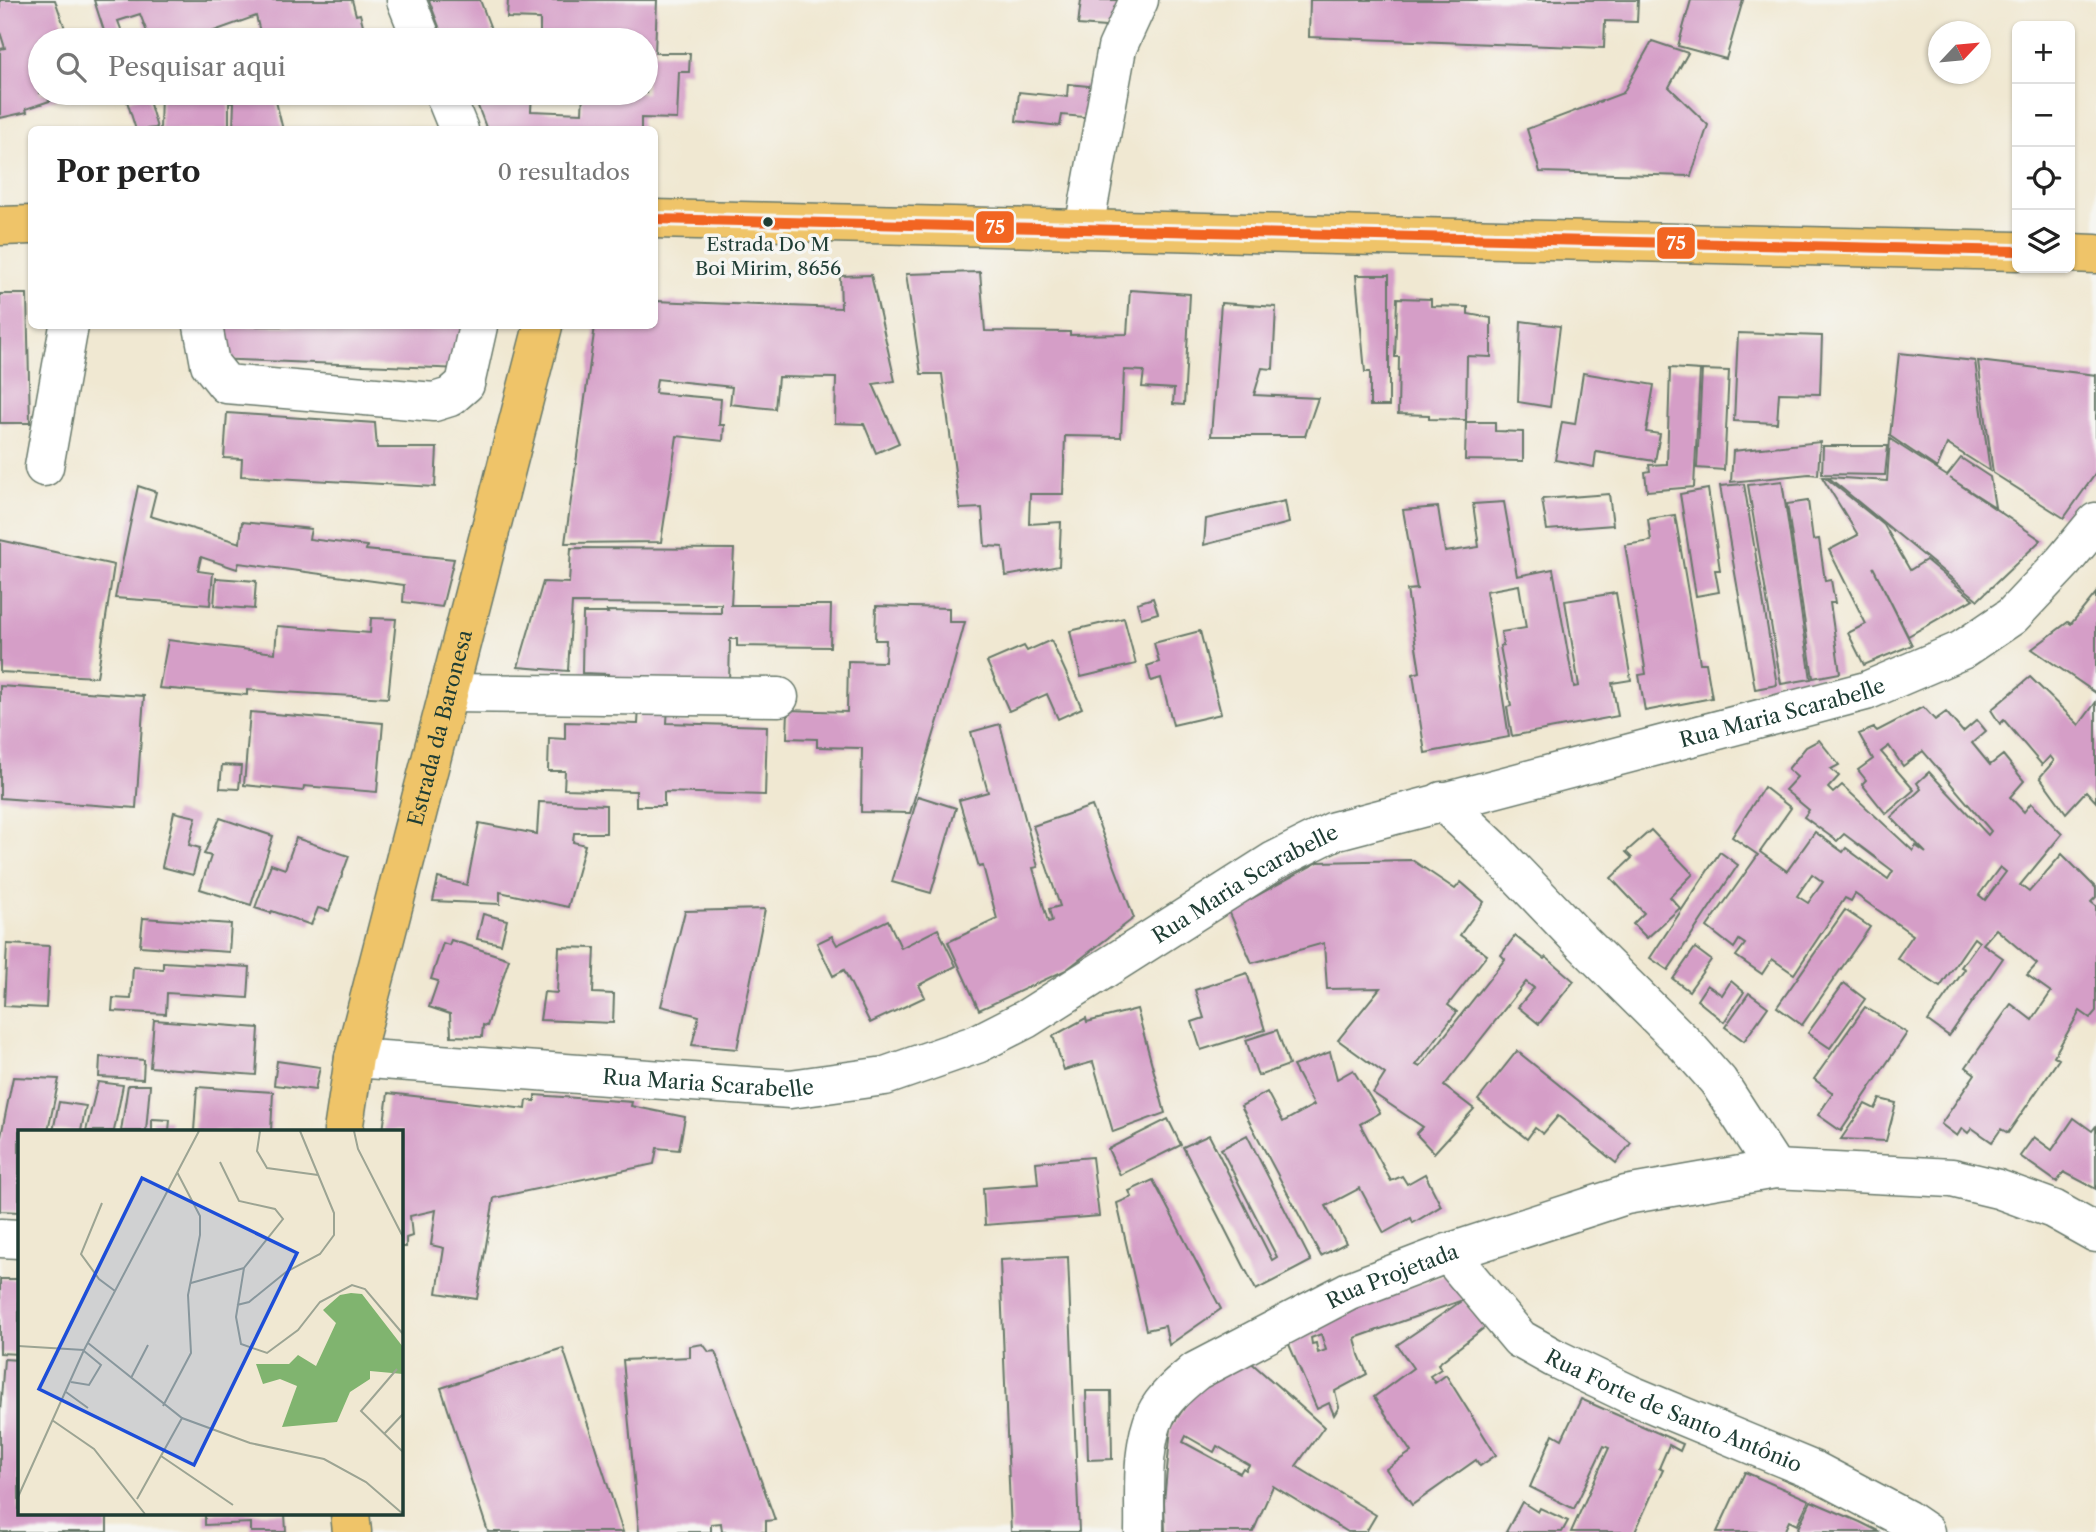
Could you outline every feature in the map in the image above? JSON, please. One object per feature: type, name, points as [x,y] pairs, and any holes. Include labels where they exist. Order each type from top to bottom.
[{"type":"main road","points":[[658,219],[2012,251]]},
{"type":"main road","points":[[0,226],[28,225]]},
{"type":"main road","points":[[2075,253],[2096,254]]},
{"type":"main road","name":"Estrada da Baronesa","points":[[343,1130],[354,1058],[541,329]]},
{"type":"main road","points":[[350,1514],[352,1532]]},
{"type":"street","points":[[406,0],[417,28]]},
{"type":"street","points":[[1084,229],[1117,48],[1139,0]]},
{"type":"street","points":[[449,105],[457,126]]},
{"type":"street","points":[[44,467],[68,329]]},
{"type":"street","points":[[204,329],[210,364],[226,384],[435,402],[450,397],[465,384],[477,329]]},
{"type":"street","name":"Rua Maria Scarabelle","points":[[354,1058],[790,1089],[885,1076],[978,1045],[1026,1019],[1275,861],[1334,831],[1866,691],[1962,650],[2012,616],[2096,522]]},
{"type":"street","points":[[448,693],[779,697]]},
{"type":"street","points":[[1442,801],[1492,848],[1582,943],[1686,1045],[1718,1081],[1775,1169]]},
{"type":"street","name":"Rua Projetada","points":[[1144,1532],[1147,1440],[1157,1412],[1176,1388],[1196,1371],[1349,1291],[1448,1253],[1626,1195],[1775,1169],[1952,1178],[1998,1189],[2053,1209],[2096,1233]]},
{"type":"street","points":[[0,1238],[18,1239]]},
{"type":"street","name":"Rua Forte de Santo Antônio","points":[[1448,1253],[1520,1339],[1629,1394],[1815,1471],[1906,1519],[1925,1532]]},
{"type":"building","points":[[0,0],[55,0],[65,28],[28,28],[28,105],[38,105],[26,109],[27,112],[0,118],[0,49],[5,48],[0,32]]},
{"type":"building","points":[[94,0],[352,0],[356,15],[360,14],[364,28],[259,28],[256,16],[222,28],[145,28],[140,14],[118,21],[121,28],[103,28]]},
{"type":"building","points":[[429,0],[480,0],[491,28],[440,28]]},
{"type":"building","points":[[508,0],[657,0],[656,28],[540,28],[540,19],[507,18]]},
{"type":"building","points":[[1081,0],[1123,0],[1120,28],[1078,25]]},
{"type":"building","points":[[1310,0],[1638,0],[1637,22],[1605,21],[1604,48],[1309,37]]},
{"type":"building","points":[[1691,0],[1743,0],[1726,59],[1678,46]]},
{"type":"building","points":[[1652,41],[1688,53],[1669,87],[1708,125],[1691,176],[1540,172],[1527,129],[1623,93]]},
{"type":"building","points":[[658,53],[690,53],[689,72],[679,72],[677,119],[641,118],[641,126],[485,126],[478,105],[531,105],[531,111],[582,113],[582,105],[658,105]]},
{"type":"building","points":[[1068,84],[1098,87],[1095,118],[1062,115],[1060,126],[1016,121],[1019,92],[1067,97]]},
{"type":"building","points":[[128,105],[150,105],[156,126],[135,126]]},
{"type":"building","points":[[161,105],[229,105],[229,126],[160,126]]},
{"type":"building","points":[[234,105],[277,105],[282,126],[233,126]]},
{"type":"building","points":[[980,272],[985,331],[1070,332],[1070,335],[1127,334],[1130,290],[1190,294],[1184,405],[1173,404],[1174,389],[1142,387],[1144,371],[1124,370],[1121,437],[1065,436],[1063,494],[1030,494],[1029,524],[1061,522],[1059,566],[1006,576],[1003,547],[985,546],[982,508],[960,509],[942,374],[921,374],[906,274]]},
{"type":"building","points":[[871,275],[895,381],[873,384],[899,443],[876,453],[864,424],[835,423],[836,378],[778,377],[775,409],[730,404],[732,387],[657,379],[655,393],[721,399],[719,425],[724,425],[723,441],[677,436],[661,542],[565,543],[595,329],[658,329],[658,301],[841,308],[840,276]]},
{"type":"building","points":[[1356,275],[1389,275],[1389,406],[1370,406],[1370,372],[1365,372]]},
{"type":"building","points":[[0,294],[27,294],[30,423],[0,423]]},
{"type":"building","points":[[1397,298],[1431,299],[1431,306],[1468,307],[1468,314],[1491,318],[1491,357],[1467,356],[1466,420],[1429,419],[1429,415],[1398,414],[1399,357],[1395,357]]},
{"type":"building","points":[[1221,303],[1276,307],[1273,369],[1262,368],[1254,395],[1318,398],[1305,436],[1211,436]]},
{"type":"building","points":[[1521,321],[1560,326],[1550,407],[1518,402]]},
{"type":"building","points":[[214,329],[464,329],[462,369],[213,359]]},
{"type":"building","points":[[1738,333],[1822,336],[1820,394],[1779,393],[1777,423],[1734,421]]},
{"type":"building","points":[[1899,353],[1975,361],[1990,471],[1947,444],[1937,468],[1890,436]]},
{"type":"building","points":[[1978,361],[2096,375],[2096,473],[2064,518],[1993,473]]},
{"type":"building","points":[[1670,368],[1700,370],[1694,487],[1647,491],[1645,472],[1650,471],[1649,465],[1667,464]]},
{"type":"building","points":[[1702,370],[1729,371],[1724,470],[1697,468]]},
{"type":"building","points":[[1583,373],[1654,385],[1646,432],[1660,434],[1655,461],[1596,452],[1594,467],[1555,460],[1562,422],[1575,424]]},
{"type":"building","points":[[227,413],[375,423],[377,448],[437,448],[435,487],[241,476],[242,459],[224,458]]},
{"type":"building","points":[[1466,422],[1495,422],[1495,431],[1523,432],[1523,461],[1465,460]]},
{"type":"building","points":[[1890,439],[1947,476],[1961,458],[1990,477],[1995,507],[1950,478],[2041,540],[1978,600],[1828,477],[1887,481]]},
{"type":"building","points":[[1820,442],[1818,475],[1731,482],[1733,451]]},
{"type":"building","points":[[1823,446],[1888,446],[1885,475],[1822,474]]},
{"type":"building","points":[[1822,477],[1884,525],[1910,570],[1926,560],[1973,599],[1908,636],[1873,567],[1912,645],[1864,665],[1848,633],[1866,624],[1829,550],[1858,535]]},
{"type":"building","points":[[1782,481],[1811,679],[1781,684],[1748,485]]},
{"type":"building","points":[[1744,484],[1777,685],[1755,689],[1720,486]]},
{"type":"building","points":[[138,486],[156,492],[150,516],[240,543],[242,522],[311,529],[309,539],[367,546],[366,550],[454,559],[442,607],[403,602],[404,585],[239,563],[237,569],[201,557],[198,571],[213,573],[210,605],[115,598]]},
{"type":"building","points":[[1708,489],[1720,570],[1715,570],[1719,592],[1696,596],[1680,494]]},
{"type":"building","points":[[1609,494],[1613,525],[1547,530],[1542,499]]},
{"type":"building","points":[[1285,501],[1289,523],[1204,545],[1206,519]]},
{"type":"building","points":[[1808,501],[1813,540],[1819,539],[1825,581],[1831,580],[1835,603],[1830,603],[1840,673],[1813,678],[1787,504]]},
{"type":"building","points":[[1504,502],[1517,576],[1553,569],[1574,687],[1579,686],[1565,601],[1616,593],[1631,680],[1612,683],[1618,716],[1512,736],[1507,707],[1511,706],[1500,646],[1503,645],[1501,632],[1526,628],[1519,585],[1486,591],[1509,737],[1425,753],[1413,674],[1420,672],[1407,590],[1417,589],[1403,510],[1438,507],[1445,552],[1479,547],[1473,504]]},
{"type":"building","points":[[1675,515],[1700,663],[1706,663],[1712,698],[1645,711],[1639,675],[1646,674],[1625,545],[1651,541],[1648,519]]},
{"type":"building","points":[[0,540],[114,565],[97,677],[0,672]]},
{"type":"building","points":[[571,548],[734,549],[731,605],[831,605],[830,647],[737,646],[737,639],[730,639],[729,685],[608,683],[608,674],[582,673],[583,613],[721,613],[721,604],[572,603],[568,671],[518,667],[543,582],[569,583]]},
{"type":"building","points":[[216,578],[256,581],[254,609],[214,606]]},
{"type":"building","points":[[2096,593],[2096,693],[2032,649],[2068,622],[2071,624]]},
{"type":"building","points":[[1153,598],[1158,613],[1141,618],[1137,603]]},
{"type":"building","points":[[876,606],[949,608],[949,622],[965,622],[910,813],[861,812],[862,748],[817,747],[817,739],[787,738],[788,710],[847,712],[848,661],[885,662],[886,640],[875,640]]},
{"type":"building","points":[[371,618],[396,619],[388,698],[247,690],[247,695],[159,688],[168,640],[275,653],[277,626],[370,633]]},
{"type":"building","points":[[1124,618],[1136,664],[1081,677],[1070,631]]},
{"type":"building","points":[[1200,631],[1221,714],[1173,725],[1161,678],[1151,681],[1147,666],[1159,662],[1154,643]]},
{"type":"building","points":[[1051,640],[1082,708],[1058,719],[1047,694],[1009,711],[987,662],[1024,646],[1027,651]]},
{"type":"building","points":[[2030,677],[2079,725],[2096,702],[2096,802],[2086,791],[2066,813],[2040,777],[2054,761],[2050,756],[2042,765],[2004,720],[2000,724],[1991,710]]},
{"type":"building","points":[[0,686],[144,696],[136,808],[0,798]]},
{"type":"building","points":[[639,707],[668,707],[667,723],[767,726],[765,795],[664,792],[664,806],[636,806],[636,791],[564,789],[565,771],[548,771],[549,738],[565,739],[565,722],[638,724]]},
{"type":"building","points":[[1923,707],[1935,720],[1946,712],[1963,732],[1977,720],[1986,731],[1972,743],[1990,765],[2003,755],[2024,781],[2010,797],[2024,812],[2031,803],[2062,834],[2020,885],[2029,892],[2062,854],[2096,888],[2096,897],[2091,902],[2096,906],[2096,1011],[2090,1018],[2080,1011],[2054,1056],[2059,1059],[2008,1133],[2001,1129],[1992,1142],[1972,1128],[1968,1133],[1962,1128],[1957,1136],[1941,1124],[1975,1074],[1966,1067],[2011,1004],[2032,1020],[2051,992],[2027,975],[2037,964],[1996,929],[1983,944],[2003,958],[1949,1036],[1928,1021],[1965,969],[1961,967],[1979,942],[1974,938],[1940,987],[1897,958],[1913,935],[1855,894],[1851,901],[1845,898],[1794,974],[1772,959],[1762,974],[1736,956],[1745,944],[1739,940],[1734,948],[1707,927],[1758,855],[1732,837],[1764,787],[1791,808],[1760,852],[1787,871],[1815,832],[1843,852],[1846,848],[1888,879],[1893,871],[1844,834],[1837,841],[1804,817],[1809,810],[1785,790],[1797,777],[1788,769],[1806,747],[1819,740],[1839,765],[1831,769],[1839,776],[1828,788],[1833,793],[1842,785],[1913,851],[1916,846],[1926,853],[1891,817],[1921,789],[1917,783],[1929,772],[1988,835],[1991,831],[1923,751],[1903,766],[1889,746],[1881,752],[1914,790],[1886,814],[1862,784],[1866,780],[1858,770],[1873,759],[1859,734],[1874,728],[1877,731]],"holes":[[[2000,867],[2006,872],[1985,900],[1979,895]],[[1812,874],[1823,882],[1808,903],[1797,896]]]},
{"type":"building","points":[[250,712],[383,723],[377,792],[304,786],[303,791],[244,785]]},
{"type":"building","points":[[1000,724],[1038,867],[1033,868],[1048,922],[1052,921],[1049,909],[1060,906],[1033,826],[1092,806],[1134,918],[1066,970],[979,1010],[948,942],[997,919],[983,866],[979,867],[959,800],[988,792],[971,732]]},
{"type":"building","points":[[222,765],[241,766],[239,789],[220,788]]},
{"type":"building","points":[[918,796],[956,808],[931,893],[892,882]]},
{"type":"building","points":[[539,802],[606,805],[606,833],[574,833],[573,842],[585,845],[568,907],[500,892],[500,904],[433,901],[438,878],[467,885],[479,823],[537,834]]},
{"type":"building","points":[[174,812],[196,817],[189,845],[200,848],[193,875],[162,867]]},
{"type":"building","points":[[220,818],[273,836],[251,905],[200,889],[211,856],[204,854]]},
{"type":"building","points":[[1651,830],[1693,874],[1670,897],[1680,908],[1647,938],[1633,924],[1644,913],[1611,878],[1632,858],[1626,852]]},
{"type":"building","points":[[296,838],[349,856],[329,911],[318,908],[311,925],[255,908],[271,864],[285,869]]},
{"type":"building","points":[[1720,852],[1738,865],[1668,970],[1650,958]]},
{"type":"building","points":[[1412,860],[1455,889],[1461,882],[1484,902],[1460,935],[1487,955],[1448,1005],[1457,1012],[1416,1065],[1420,1067],[1505,959],[1501,955],[1515,936],[1544,959],[1546,957],[1574,981],[1539,1024],[1518,1007],[1534,988],[1526,982],[1444,1086],[1474,1109],[1434,1153],[1416,1134],[1423,1127],[1373,1093],[1385,1074],[1338,1040],[1380,988],[1327,989],[1324,943],[1252,963],[1229,911],[1318,862]]},
{"type":"building","points":[[765,909],[737,1049],[692,1045],[699,1016],[661,1006],[685,911]]},
{"type":"building","points":[[1845,910],[1870,927],[1802,1025],[1777,1007]]},
{"type":"building","points":[[483,914],[507,920],[501,944],[477,939]]},
{"type":"building","points":[[143,918],[231,924],[229,952],[140,946]]},
{"type":"building","points":[[888,920],[901,948],[938,929],[956,966],[919,985],[925,997],[870,1023],[844,970],[833,976],[817,943],[832,936],[837,945]]},
{"type":"building","points":[[451,940],[509,959],[487,1026],[483,1025],[482,1037],[451,1036],[450,1014],[429,1007],[438,981],[431,979],[443,943],[449,945]]},
{"type":"building","points":[[7,944],[49,946],[46,1008],[4,1006]]},
{"type":"building","points":[[559,947],[595,948],[593,993],[614,994],[613,1023],[540,1020],[544,992],[557,993]]},
{"type":"building","points":[[1695,948],[1711,960],[1689,991],[1673,979]]},
{"type":"building","points":[[163,962],[250,967],[248,998],[167,993],[166,1014],[112,1011],[113,998],[131,999],[133,967],[163,969]]},
{"type":"building","points":[[1247,973],[1265,1030],[1201,1050],[1192,1022],[1204,1018],[1195,990]]},
{"type":"building","points":[[1731,981],[1744,992],[1724,1022],[1697,1000],[1707,985],[1722,995]]},
{"type":"building","points":[[1844,983],[1865,999],[1830,1048],[1808,1033]]},
{"type":"building","points":[[1749,993],[1768,1007],[1744,1041],[1725,1027]]},
{"type":"building","points":[[1865,1007],[1907,1033],[1841,1131],[1818,1115],[1833,1093],[1814,1079]]},
{"type":"building","points":[[1137,1009],[1165,1113],[1113,1132],[1093,1062],[1064,1070],[1053,1036],[1086,1018],[1087,1022]]},
{"type":"building","points":[[154,1020],[259,1028],[256,1075],[150,1067]]},
{"type":"building","points":[[1277,1030],[1289,1065],[1258,1076],[1246,1040]]},
{"type":"building","points":[[1517,1051],[1631,1143],[1616,1163],[1558,1116],[1543,1134],[1535,1128],[1527,1139],[1478,1100]]},
{"type":"building","points":[[1330,1052],[1337,1079],[1353,1070],[1380,1113],[1360,1124],[1391,1181],[1402,1176],[1407,1184],[1425,1174],[1441,1206],[1413,1223],[1411,1218],[1384,1233],[1360,1188],[1326,1206],[1346,1243],[1321,1256],[1241,1106],[1267,1092],[1283,1122],[1314,1105],[1293,1066]]},
{"type":"building","points":[[100,1057],[144,1060],[143,1079],[99,1077]]},
{"type":"building","points":[[277,1061],[320,1067],[315,1090],[274,1085]]},
{"type":"building","points":[[13,1077],[59,1079],[48,1130],[18,1130],[18,1212],[0,1211],[0,1141]]},
{"type":"building","points":[[98,1082],[123,1085],[114,1130],[86,1130]]},
{"type":"building","points":[[128,1085],[150,1085],[146,1130],[121,1130]]},
{"type":"building","points":[[197,1087],[273,1092],[271,1130],[194,1130]]},
{"type":"building","points":[[388,1093],[526,1109],[527,1100],[535,1101],[535,1095],[632,1102],[631,1106],[685,1117],[679,1150],[657,1148],[654,1164],[494,1198],[477,1299],[437,1293],[444,1248],[431,1245],[436,1210],[410,1216],[412,1236],[406,1238],[406,1247],[402,1247],[402,1130],[383,1130]]},
{"type":"building","points":[[1880,1099],[1896,1103],[1886,1141],[1841,1139],[1865,1104],[1875,1109]]},
{"type":"building","points":[[59,1102],[86,1106],[81,1130],[53,1130]]},
{"type":"building","points":[[2074,1118],[2092,1131],[2096,1126],[2096,1189],[2064,1172],[2057,1182],[2020,1156],[2034,1137],[2052,1150]]},
{"type":"building","points":[[152,1119],[170,1120],[169,1130],[152,1130]]},
{"type":"building","points":[[1168,1119],[1181,1145],[1120,1175],[1108,1149]]},
{"type":"building","points":[[1209,1135],[1272,1260],[1277,1257],[1221,1149],[1247,1135],[1311,1261],[1256,1290],[1183,1147]]},
{"type":"building","points":[[1092,1157],[1099,1216],[985,1225],[983,1188],[1038,1184],[1036,1162]]},
{"type":"building","points":[[1153,1180],[1221,1309],[1169,1345],[1165,1326],[1146,1330],[1117,1203],[1132,1197],[1129,1191]]},
{"type":"building","points":[[1068,1257],[1079,1532],[1011,1532],[1000,1260]]},
{"type":"building","points":[[1452,1273],[1463,1300],[1355,1338],[1367,1374],[1335,1391],[1339,1407],[1334,1415],[1329,1403],[1317,1409],[1284,1333],[1317,1316]],"holes":[[[1321,1334],[1326,1350],[1318,1353],[1316,1343],[1312,1344],[1311,1338]]]},
{"type":"building","points":[[0,1279],[18,1279],[18,1354],[0,1353]]},
{"type":"building","points":[[1463,1300],[1485,1327],[1438,1364],[1441,1369],[1430,1376],[1435,1383],[1446,1375],[1496,1455],[1480,1466],[1476,1460],[1412,1505],[1386,1469],[1411,1452],[1374,1397],[1413,1368],[1397,1345]]},
{"type":"building","points":[[703,1344],[709,1352],[715,1351],[775,1520],[766,1521],[766,1532],[722,1532],[721,1523],[711,1524],[711,1532],[639,1532],[623,1360],[690,1357],[690,1346]]},
{"type":"building","points":[[563,1348],[623,1532],[488,1532],[441,1388]]},
{"type":"building","points":[[1238,1351],[1324,1427],[1296,1466],[1376,1515],[1366,1532],[1348,1532],[1273,1486],[1253,1532],[1165,1532],[1164,1502],[1171,1427],[1210,1370]],"holes":[[[1186,1436],[1214,1452],[1217,1446],[1249,1465],[1240,1473],[1183,1442]]]},
{"type":"building","points":[[4,1359],[18,1360],[18,1514],[107,1514],[107,1532],[0,1532],[0,1412]]},
{"type":"building","points":[[1086,1391],[1111,1391],[1112,1459],[1088,1460]]},
{"type":"building","points":[[1581,1399],[1683,1444],[1680,1451],[1669,1445],[1659,1468],[1663,1470],[1635,1532],[1571,1532],[1609,1448],[1604,1446],[1574,1509],[1530,1487],[1553,1434],[1562,1439]]},
{"type":"building","points":[[1745,1472],[1809,1500],[1797,1525],[1789,1521],[1784,1532],[1717,1532]]},
{"type":"building","points":[[1811,1501],[1860,1522],[1880,1532],[1796,1532]]},
{"type":"building","points":[[1522,1502],[1538,1512],[1540,1508],[1568,1521],[1562,1532],[1506,1532]]},
{"type":"building","points":[[205,1514],[285,1514],[286,1532],[251,1532],[251,1523],[205,1525]]},
{"type":"transit line","name":"75","points":[[658,219],[2012,251]]},
{"type":"place","name":"Estrada Do M Boi Mirim, 8656","points":[[768,222]]}]
